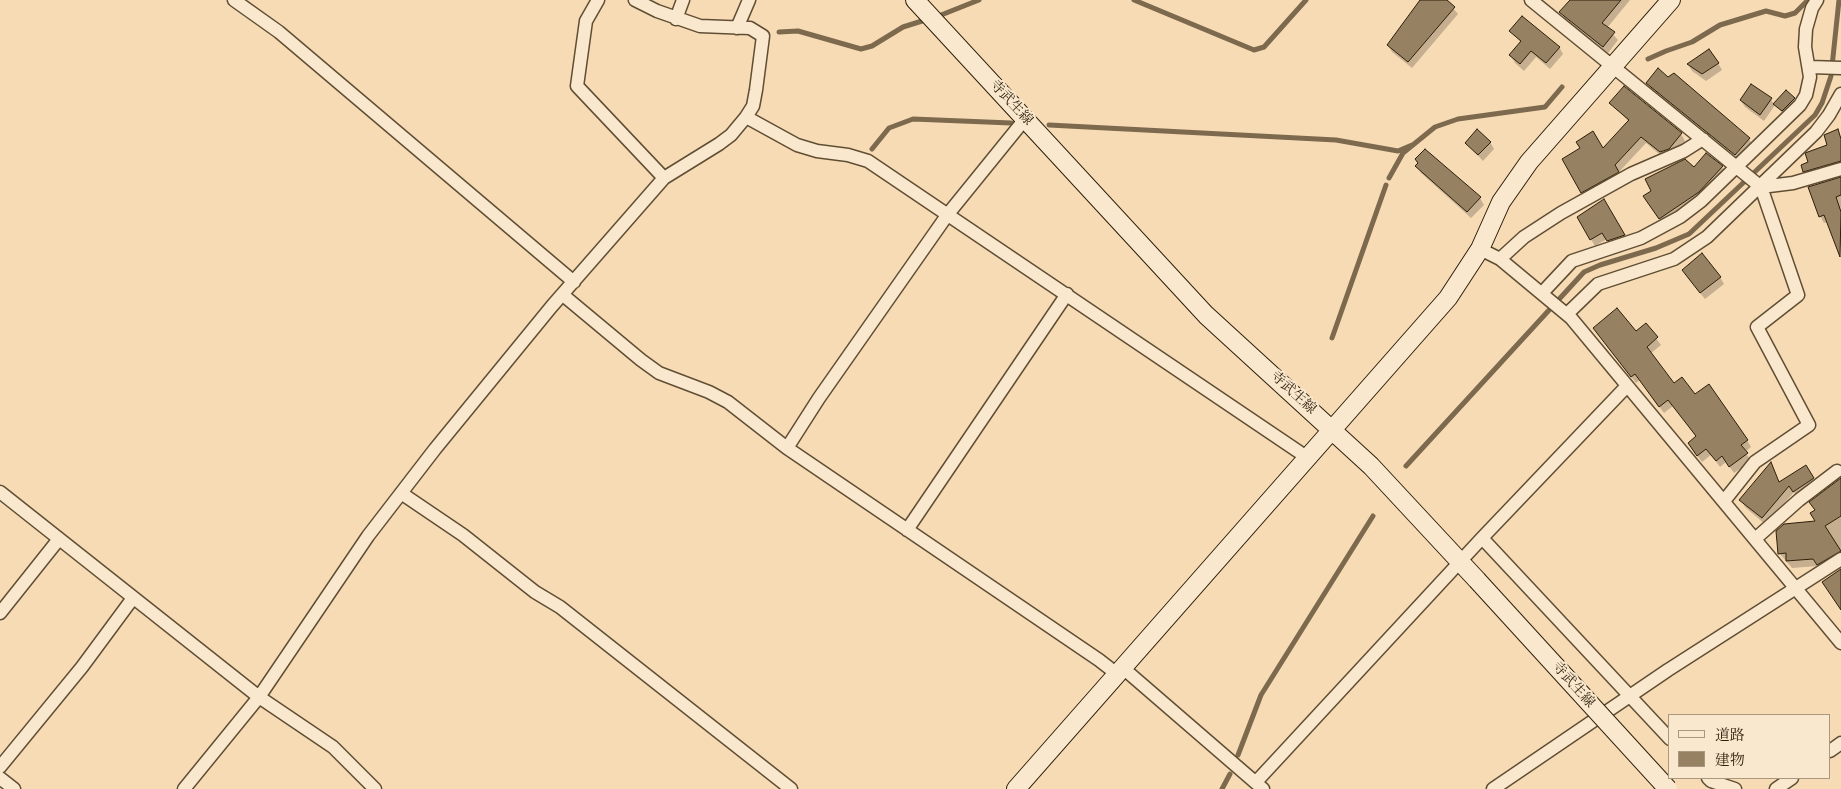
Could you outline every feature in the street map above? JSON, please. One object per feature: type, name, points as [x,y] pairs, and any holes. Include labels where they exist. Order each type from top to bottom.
[{"type":"main road","name":"寺武生線","points":[[915,0],[1206,314],[1371,466],[1668,789]]},
{"type":"main road","points":[[1016,789],[1448,298],[1480,249],[1501,202],[1514,182],[1671,0]]},
{"type":"street","points":[[234,0],[279,32],[574,282]]},
{"type":"street","points":[[598,0],[586,21],[577,86],[664,178]]},
{"type":"street","points":[[184,789],[259,697],[368,536],[465,412],[563,294],[664,178],[731,136],[746,117],[752,106],[756,90],[763,36],[750,28],[700,26],[635,0]]},
{"type":"street","points":[[676,18],[682,0]]},
{"type":"street","points":[[737,28],[749,0]]},
{"type":"street","points":[[1531,0],[1760,186],[1798,295],[1757,327],[1809,426],[1755,462],[1724,501]]},
{"type":"street","points":[[1544,295],[1572,261],[1633,241],[1680,217],[1739,168],[1800,106],[1809,88],[1814,67],[1805,38],[1812,8],[1818,0]]},
{"type":"street","points":[[1814,67],[1841,68]]},
{"type":"street","points":[[1565,312],[1598,284],[1661,264],[1708,237],[1823,123],[1841,94]]},
{"type":"street","points":[[746,117],[797,145],[862,158],[1067,294],[1308,458]]},
{"type":"street","points":[[787,448],[819,398],[948,214],[1025,118]]},
{"type":"street","points":[[1500,259],[1524,237],[1561,214],[1631,174],[1684,151],[1703,139]]},
{"type":"street","points":[[1760,186],[1794,183],[1841,169]]},
{"type":"street","points":[[1480,249],[1500,259],[1565,312],[1841,643]]},
{"type":"street","points":[[563,294],[641,360],[659,372],[709,392],[728,402],[787,448],[1099,660],[1120,671],[1259,785],[1482,538],[1627,386]]},
{"type":"street","points":[[907,530],[1067,294]]},
{"type":"street","points":[[1755,539],[1837,471]]},
{"type":"street","points":[[0,492],[259,697],[333,747],[375,789]]},
{"type":"street","points":[[401,493],[463,535],[535,592],[560,607],[791,789]]},
{"type":"street","points":[[1482,538],[1628,697],[1668,737]]},
{"type":"street","points":[[0,614],[59,539]]},
{"type":"street","points":[[1493,789],[1628,697],[1841,559]]},
{"type":"street","points":[[0,767],[82,667],[133,598]]},
{"type":"street","points":[[0,778],[14,789]]},
{"type":"street","points":[[1709,779],[1711,782],[1736,789]]},
{"type":"street","points":[[1776,789],[1791,779]]},
{"type":"building","points":[[1420,0],[1447,0],[1455,7],[1408,62],[1387,45]]},
{"type":"building","points":[[1570,0],[1621,0],[1602,23],[1615,32],[1603,47],[1559,12]]},
{"type":"building","points":[[1522,16],[1560,47],[1546,63],[1531,51],[1520,64],[1509,55],[1521,41],[1509,31]]},
{"type":"building","points":[[1709,49],[1719,63],[1702,74],[1687,64]]},
{"type":"building","points":[[1658,68],[1668,77],[1674,73],[1750,138],[1735,155],[1646,83]]},
{"type":"building","points":[[1751,84],[1772,98],[1760,115],[1740,100]]},
{"type":"building","points":[[1624,86],[1682,133],[1669,149],[1660,152],[1641,137],[1615,165],[1619,172],[1581,193],[1562,159],[1580,148],[1576,142],[1593,131],[1603,148],[1629,120],[1609,103]]},
{"type":"building","points":[[1786,90],[1795,98],[1782,111],[1773,104]]},
{"type":"building","points":[[1477,129],[1491,142],[1478,155],[1465,143]]},
{"type":"building","points":[[1838,129],[1841,139],[1841,161],[1803,172],[1801,165],[1808,162],[1805,153],[1827,145],[1824,135]]},
{"type":"building","points":[[1425,149],[1481,197],[1467,212],[1415,166],[1418,163],[1415,159]]},
{"type":"building","points":[[1706,153],[1723,166],[1699,192],[1659,219],[1643,196],[1651,191],[1645,179],[1685,159],[1694,167]]},
{"type":"building","points":[[1841,177],[1841,195],[1836,197],[1841,212],[1840,257],[1824,215],[1819,217],[1808,187]]},
{"type":"building","points":[[1604,199],[1625,235],[1607,241],[1602,233],[1590,240],[1577,217]]},
{"type":"building","points":[[1702,253],[1721,277],[1700,293],[1682,270]]},
{"type":"building","points":[[1617,308],[1636,331],[1646,323],[1658,337],[1647,347],[1674,383],[1682,377],[1695,394],[1709,384],[1748,440],[1741,445],[1748,453],[1729,467],[1722,456],[1716,461],[1706,449],[1697,456],[1688,443],[1696,436],[1668,400],[1659,407],[1635,374],[1631,377],[1593,328]]},
{"type":"building","points":[[1771,462],[1779,482],[1806,465],[1814,478],[1793,492],[1789,486],[1762,518],[1739,500]]},
{"type":"building","points":[[1841,478],[1841,516],[1825,526],[1841,551],[1817,565],[1813,559],[1786,561],[1786,553],[1778,554],[1776,531],[1784,524],[1815,521],[1810,513],[1815,510],[1809,502]]},
{"type":"building","points":[[1841,569],[1841,610],[1822,582]]},
{"type":"waterway","points":[[936,17],[979,0]]},
{"type":"waterway","points":[[1134,0],[1254,50],[1264,47],[1306,0]]},
{"type":"waterway","points":[[1648,59],[1692,42],[1720,25],[1766,11],[1785,16],[1795,13],[1808,0]]},
{"type":"waterway","points":[[1406,466],[1584,272],[1600,265],[1656,248],[1689,234],[1815,115],[1822,103],[1831,76],[1839,0]]},
{"type":"waterway","points":[[779,32],[798,31],[861,49],[872,46],[903,27],[922,21]]},
{"type":"waterway","points":[[1389,178],[1403,153],[1435,127],[1458,119],[1545,107],[1562,87]]},
{"type":"waterway","points":[[872,149],[889,128],[913,119],[1011,123]]},
{"type":"waterway","points":[[1049,125],[1336,140],[1398,151],[1412,145]]},
{"type":"waterway","points":[[1332,338],[1386,185]]},
{"type":"waterway","points":[[1238,755],[1261,695],[1373,516]]},
{"type":"waterway","points":[[1222,789],[1230,774]]}]
